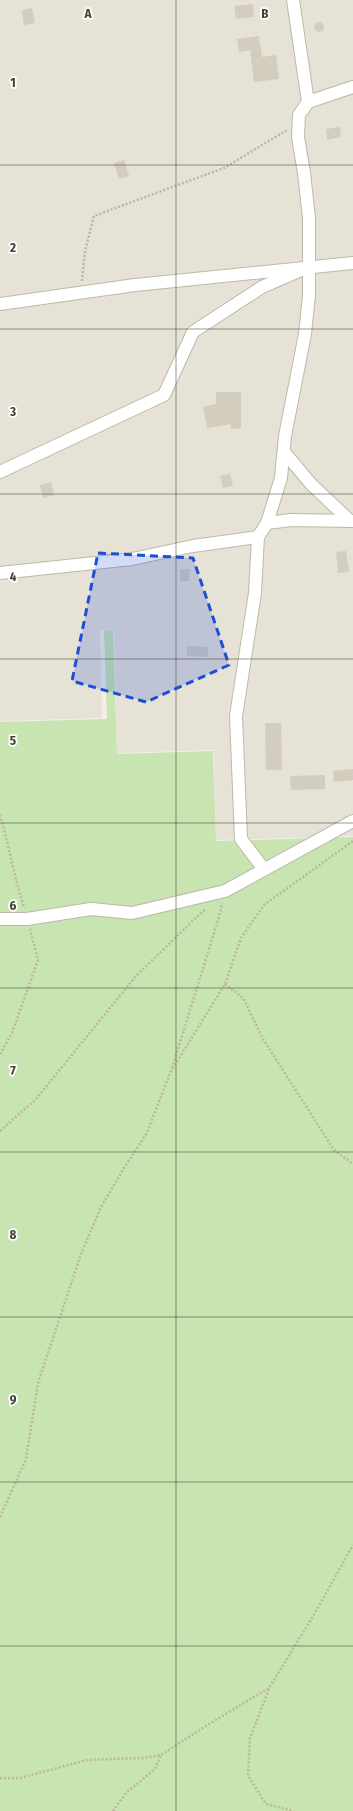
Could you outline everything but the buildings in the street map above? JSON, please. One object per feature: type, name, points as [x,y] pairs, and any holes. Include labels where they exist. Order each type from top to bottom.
[{"type":"street","points":[[293,0],[308,102]]},
{"type":"street","points":[[263,868],[241,839],[236,716],[255,593],[258,537],[267,523],[281,478],[285,453],[285,436],[305,334],[309,295],[309,218],[298,137],[299,115],[308,102],[353,87]]},
{"type":"street","points":[[0,304],[80,292],[308,267],[353,264]]},
{"type":"street","points":[[0,472],[164,395],[193,332],[262,287],[308,267]]},
{"type":"street","points":[[285,453],[310,484],[351,520]]},
{"type":"street","points":[[267,523],[291,520],[351,520]]},
{"type":"street","points":[[0,573],[132,559],[193,546],[258,537]]},
{"type":"street","points":[[0,919],[28,919],[91,909],[132,913],[225,891],[263,868],[353,821]]},
{"type":"path","points":[[80,292],[85,251],[94,216],[224,168],[287,130],[299,115]]},
{"type":"path","points":[[0,816],[10,851],[17,886],[28,919],[38,960],[12,1033],[0,1054]]},
{"type":"path","points":[[170,1073],[225,984],[241,938],[264,905],[353,841]]},
{"type":"path","points":[[0,1517],[26,1460],[38,1383],[81,1254],[101,1207],[124,1168],[147,1134],[170,1073],[219,917],[225,891]]},
{"type":"path","points":[[0,1131],[36,1099],[136,976],[203,910],[209,907]]},
{"type":"path","points":[[225,984],[243,998],[263,1039],[334,1150],[353,1164]]},
{"type":"path","points":[[293,1811],[266,1804],[248,1776],[250,1738],[269,1688],[315,1613],[353,1545]]},
{"type":"path","points":[[0,1778],[20,1778],[88,1760],[143,1758],[162,1755],[208,1724],[269,1688]]},
{"type":"path","points":[[113,1811],[126,1793],[155,1769],[162,1755]]},
{"type":"highlighted area","points":[[98,553],[193,558],[229,665],[146,702],[72,681]]},
{"type":"shaded area","points":[[0,0],[353,0],[353,836],[216,840],[214,750],[117,753],[114,629],[100,630],[102,718],[0,721]]},
{"type":"green space","points":[[104,630],[113,630],[117,754],[213,751],[216,841],[353,837],[353,1811],[0,1811],[0,722],[107,719]]}]
